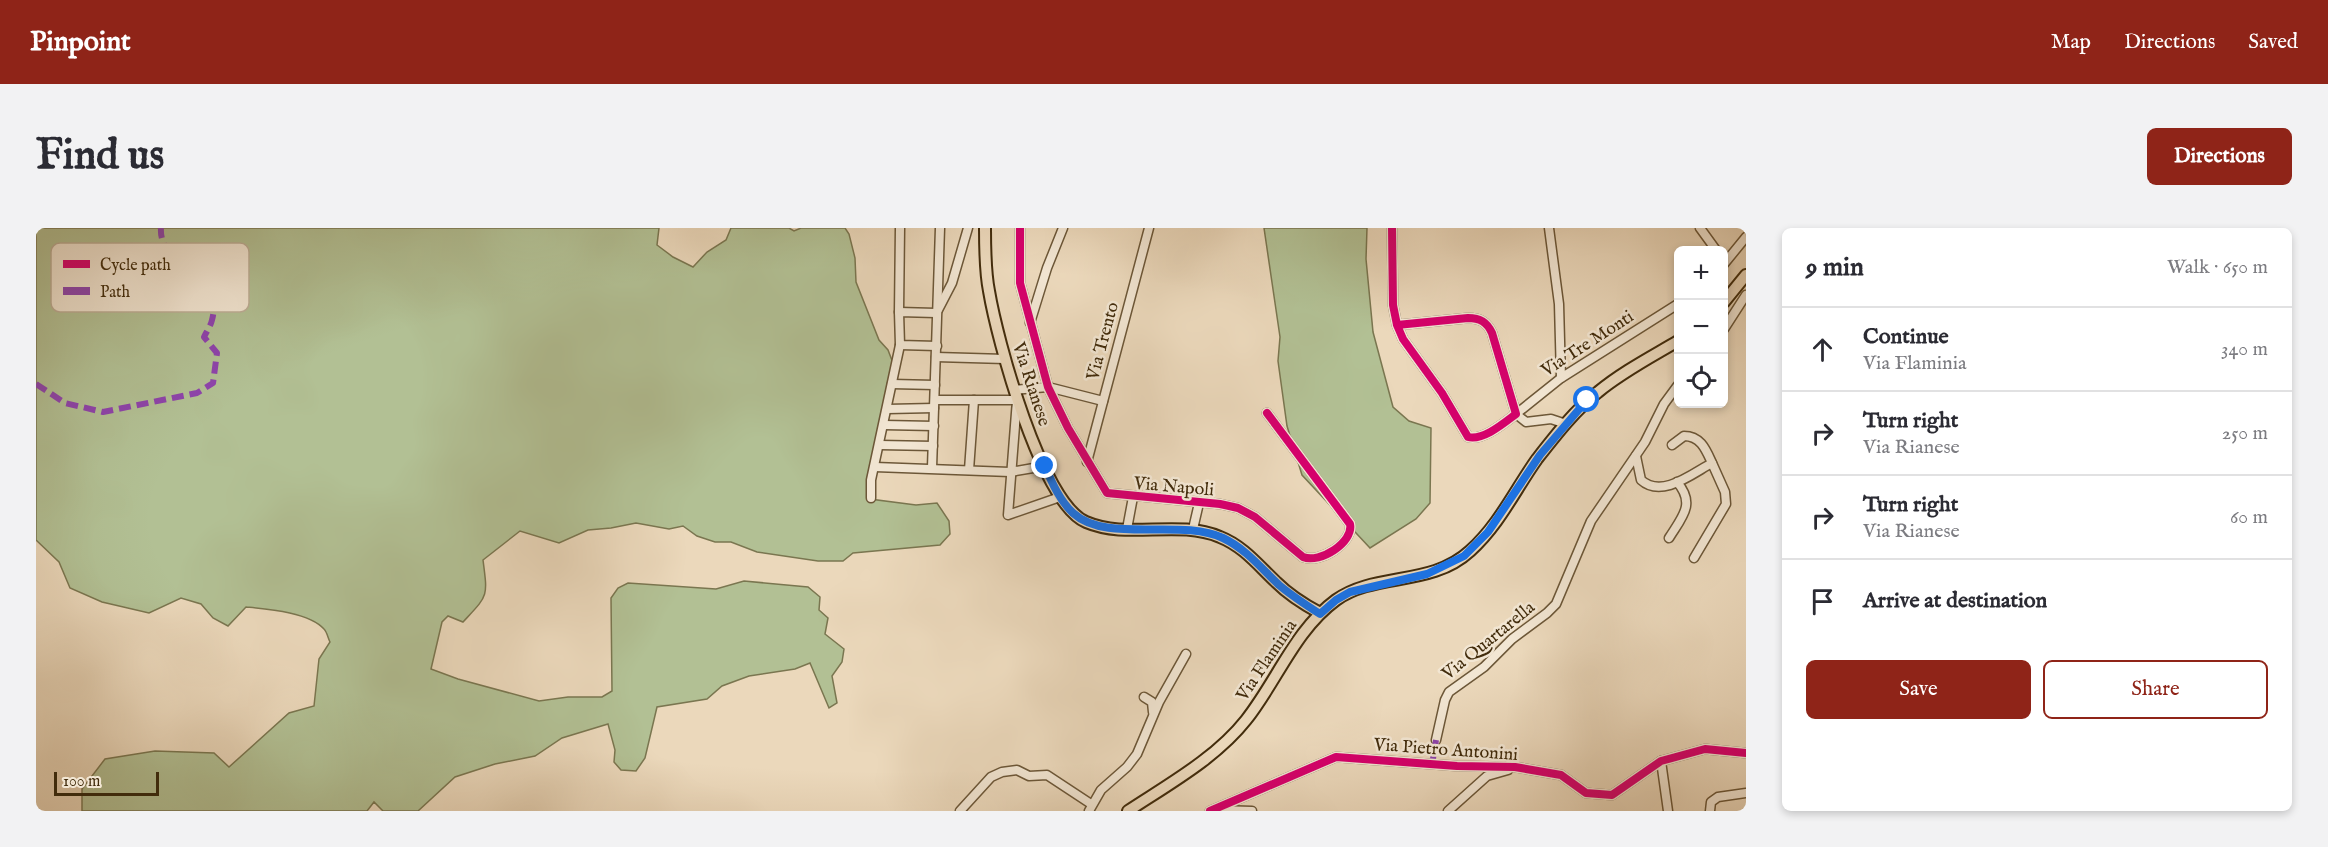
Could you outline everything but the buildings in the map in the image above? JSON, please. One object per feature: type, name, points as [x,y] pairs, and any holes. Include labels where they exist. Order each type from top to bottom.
[{"type":"main road","name":"Via Rianese","points":[[985,228],[988,288],[1005,359],[1016,395],[1045,466],[1060,497],[1070,510],[1083,520],[1101,526],[1127,529],[1193,530],[1217,536],[1236,545],[1285,590],[1320,614]]},
{"type":"main road","points":[[1726,300],[1746,276]]},
{"type":"main road","name":"Via Flaminia","points":[[1128,811],[1213,753],[1238,730],[1306,629],[1336,600],[1350,592],[1427,574],[1464,556],[1488,532],[1532,467],[1566,424],[1599,390],[1674,343]]},
{"type":"street","points":[[871,498],[871,480],[900,345],[900,228]]},
{"type":"street","points":[[932,468],[940,228]]},
{"type":"street","points":[[936,314],[951,283],[968,228]]},
{"type":"street","name":"Via Napoli","points":[[1020,228],[1019,279],[1048,387],[1087,462],[1107,494],[1231,506],[1249,513],[1300,555],[1310,559],[1328,554],[1349,535],[1350,524],[1267,413]]},
{"type":"street","points":[[1030,323],[1047,268],[1063,228]]},
{"type":"street","name":"Via Trento","points":[[1087,462],[1149,228]]},
{"type":"street","points":[[1392,228],[1393,309],[1397,325],[1468,318],[1476,318],[1485,322],[1492,333],[1516,414],[1526,423],[1547,419],[1566,424]]},
{"type":"street","points":[[1548,228],[1559,304],[1561,378]]},
{"type":"street","points":[[1700,228],[1713,246]]},
{"type":"street","points":[[1728,257],[1746,237]]},
{"type":"street","points":[[1728,323],[1746,295]]},
{"type":"street","name":"Via Tre Monti","points":[[1397,325],[1403,339],[1442,393],[1469,438],[1496,429],[1561,378],[1674,307]]},
{"type":"street","points":[[899,312],[936,314]]},
{"type":"street","points":[[900,345],[936,346]]},
{"type":"street","points":[[936,357],[1005,359]]},
{"type":"street","points":[[892,384],[935,385]]},
{"type":"street","points":[[887,409],[1016,395],[1048,387],[1104,401]]},
{"type":"street","name":"Via Quartarella","points":[[1436,740],[1444,703],[1449,692],[1484,667],[1512,639],[1556,604],[1591,521],[1636,456],[1651,432],[1664,404],[1674,391]]},
{"type":"street","points":[[1016,395],[1008,515],[1060,497]]},
{"type":"street","points":[[969,470],[974,400]]},
{"type":"street","points":[[884,425],[934,426]]},
{"type":"street","points":[[1672,444],[1682,436],[1694,437],[1703,446],[1725,492],[1726,504],[1694,558]]},
{"type":"street","points":[[880,445],[933,446]]},
{"type":"street","points":[[1636,456],[1644,483],[1661,488],[1712,463]]},
{"type":"street","points":[[875,467],[1010,472],[1045,466]]},
{"type":"street","points":[[1670,538],[1687,506],[1685,492],[1677,482]]},
{"type":"street","points":[[1127,529],[1133,498]]},
{"type":"street","points":[[1193,530],[1199,503]]},
{"type":"street","points":[[960,811],[991,777],[1002,772],[1017,770],[1029,776],[1047,776],[1090,807],[1101,790],[1133,760],[1186,654]]},
{"type":"street","points":[[1144,697],[1152,702],[1154,716]]},
{"type":"street","name":"Via Pietro Antonini","points":[[1209,811],[1336,756],[1457,766],[1515,767],[1561,775],[1586,794],[1612,795],[1661,761],[1705,749],[1746,753]]},
{"type":"street","points":[[1661,761],[1668,811]]},
{"type":"street","name":"Via Pietro Antonini","points":[[1448,811],[1487,776],[1515,767]]},
{"type":"street","points":[[1710,811],[1711,802],[1718,797],[1746,793]]},
{"type":"street","name":"Via Pietro Antonini","points":[[1209,811],[1242,809],[1252,811]]},
{"type":"green space","points":[[36,228],[659,228],[657,245],[673,257],[693,267],[707,252],[726,240],[731,228],[789,228],[794,231],[801,228],[845,228],[849,234],[855,258],[856,282],[879,340],[888,350],[893,363],[870,499],[916,505],[937,503],[949,521],[950,534],[940,545],[853,553],[843,561],[818,561],[757,552],[731,542],[715,542],[697,536],[683,526],[669,529],[636,523],[588,530],[559,543],[520,531],[483,560],[486,582],[482,601],[463,622],[448,616],[442,622],[431,669],[458,679],[539,701],[568,697],[602,697],[612,691],[611,598],[618,588],[628,583],[716,589],[744,581],[808,587],[820,597],[819,610],[828,618],[825,634],[844,649],[842,662],[832,676],[837,703],[829,708],[810,663],[795,669],[749,676],[722,686],[707,699],[657,707],[645,758],[636,771],[621,770],[614,762],[615,750],[608,724],[562,738],[535,756],[495,764],[455,777],[418,811],[383,811],[374,802],[367,811],[82,811],[82,789],[105,759],[155,751],[214,753],[229,767],[289,713],[314,706],[319,659],[330,642],[325,630],[317,623],[287,612],[246,607],[228,626],[213,618],[201,604],[181,598],[149,613],[102,602],[70,588],[59,562],[36,540]]},
{"type":"green space","points":[[1264,228],[1367,228],[1366,259],[1373,332],[1393,407],[1409,421],[1431,428],[1430,503],[1416,519],[1370,548],[1302,475],[1287,426],[1278,361],[1280,337]]},
{"type":"marked path","points":[[161,228],[164,243]]},
{"type":"marked path","points":[[36,384],[65,403],[103,412],[197,393],[213,383],[217,353],[204,337],[210,326],[212,312]]},
{"type":"marked path","points":[[1432,765],[1436,740]]},
{"type":"cycle path","points":[[1020,228],[1020,283],[1048,387],[1068,428],[1107,493],[1220,504],[1238,508],[1255,517],[1303,557],[1318,557],[1326,554],[1347,538],[1350,524],[1267,413]]},
{"type":"cycle path","points":[[1392,228],[1393,305],[1397,325],[1468,318],[1485,323],[1492,333],[1516,414],[1487,434],[1474,438],[1468,437],[1442,393],[1403,339],[1397,325]]},
{"type":"cycle path","points":[[1210,811],[1336,757],[1457,766],[1515,767],[1561,775],[1586,793],[1612,795],[1661,761],[1705,749],[1746,753]]},
{"type":"route","points":[[1045,466],[1064,503],[1078,518],[1107,527],[1193,530],[1220,537],[1239,547],[1285,590],[1320,614],[1336,600],[1350,592],[1418,577],[1439,570],[1464,556],[1488,532],[1540,455],[1587,400]]}]
